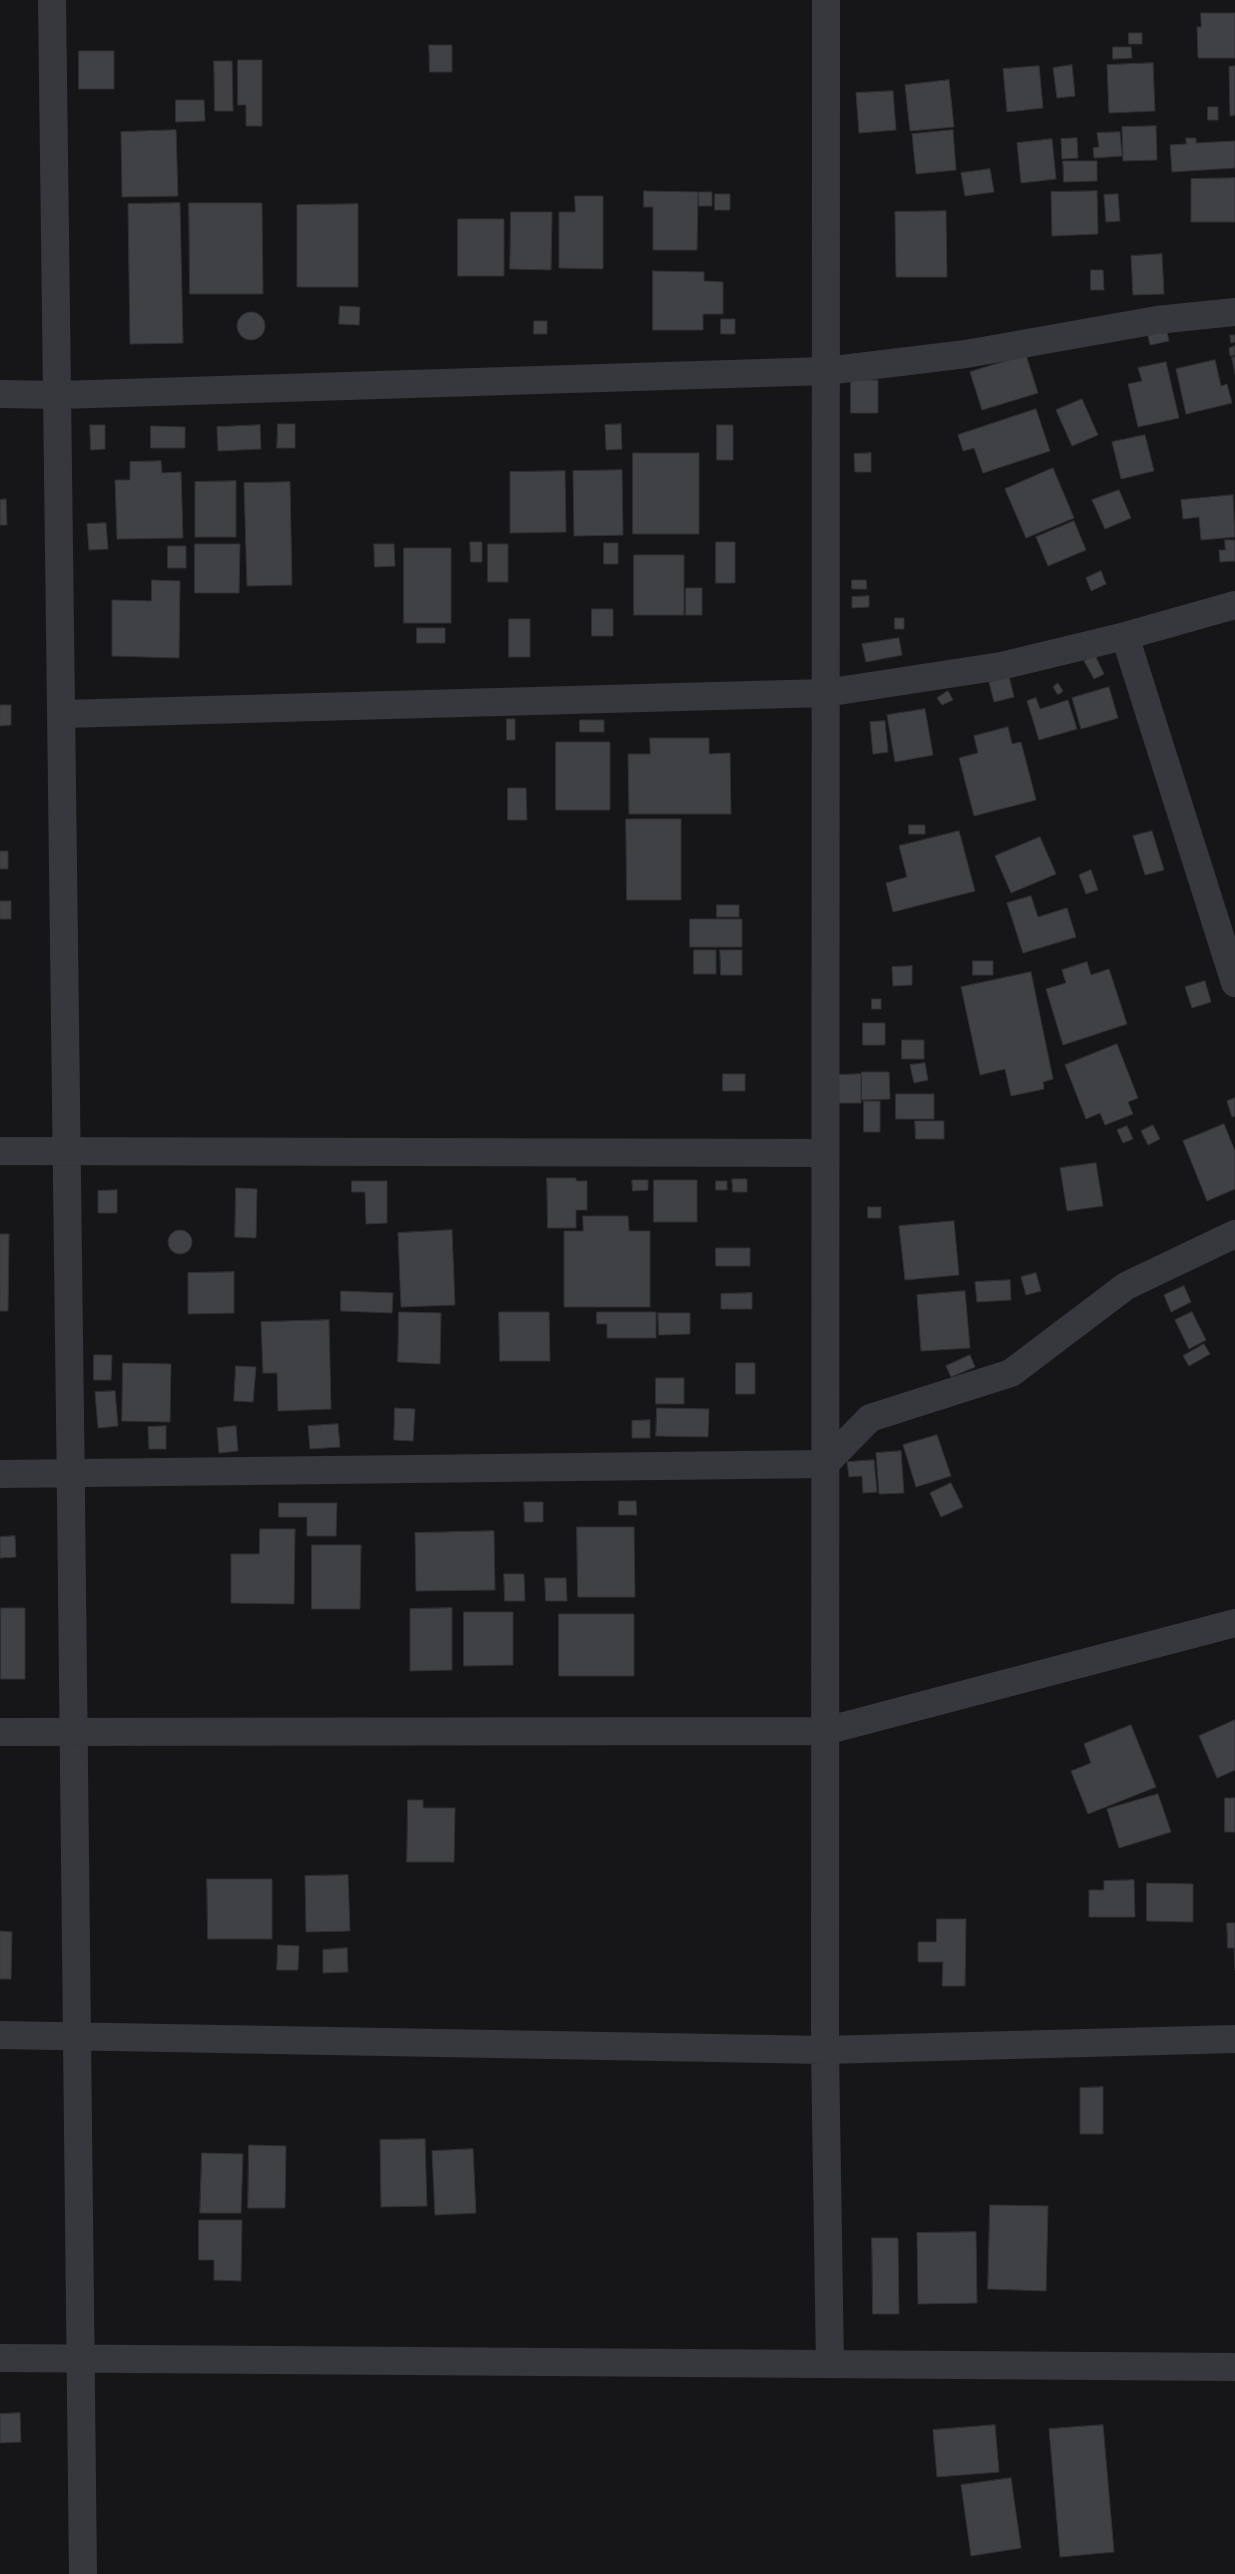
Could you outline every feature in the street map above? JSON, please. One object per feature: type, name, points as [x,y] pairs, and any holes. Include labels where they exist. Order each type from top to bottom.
[{"type":"street","points":[[52,0],[60,395],[74,2037],[83,2574]]},
{"type":"street","points":[[826,0],[825,2050],[830,2364]]},
{"type":"street","points":[[0,394],[60,395],[826,371],[966,354],[1157,320],[1235,312]]},
{"type":"street","points":[[63,714],[825,693],[1001,666],[1124,636],[1235,605]]},
{"type":"street","points":[[1124,636],[1235,983]]},
{"type":"street","points":[[0,1151],[825,1154]]},
{"type":"street","points":[[0,1474],[825,1464],[870,1418],[1010,1373],[1126,1286],[1235,1234]]},
{"type":"street","points":[[0,1732],[825,1731],[1235,1623]]},
{"type":"street","points":[[0,2035],[825,2050],[1235,2039]]},
{"type":"street","points":[[0,2358],[1235,2367]]},
{"type":"building","points":[[1201,13],[1235,13],[1235,58],[1198,58],[1197,27],[1201,27]]},
{"type":"building","points":[[1129,33],[1142,33],[1142,44],[1129,44]]},
{"type":"building","points":[[429,45],[452,45],[452,72],[430,72]]},
{"type":"building","points":[[1113,47],[1131,47],[1132,58],[1113,59]]},
{"type":"building","points":[[79,51],[114,51],[114,89],[79,89]]},
{"type":"building","points":[[238,60],[262,60],[262,126],[246,126],[246,105],[238,105]]},
{"type":"building","points":[[214,61],[232,61],[233,111],[215,111]]},
{"type":"building","points":[[1153,63],[1155,111],[1109,113],[1107,65]]},
{"type":"building","points":[[1072,65],[1075,96],[1057,98],[1053,68]]},
{"type":"building","points":[[1039,66],[1043,108],[1007,112],[1003,69]]},
{"type":"building","points":[[1235,66],[1235,115],[1230,116],[1229,67]]},
{"type":"building","points":[[949,80],[954,127],[910,131],[905,85]]},
{"type":"building","points":[[893,91],[896,130],[859,133],[856,93]]},
{"type":"building","points":[[176,100],[204,100],[205,121],[176,122]]},
{"type":"building","points":[[1208,107],[1218,107],[1218,120],[1208,120]]},
{"type":"building","points":[[1156,126],[1157,160],[1123,161],[1122,127]]},
{"type":"building","points":[[176,130],[178,196],[122,197],[121,132]]},
{"type":"building","points":[[953,130],[956,170],[916,174],[912,134]]},
{"type":"building","points":[[1120,132],[1122,156],[1094,158],[1093,148],[1099,147],[1097,133]]},
{"type":"building","points":[[1077,138],[1078,158],[1062,159],[1061,139]]},
{"type":"building","points":[[1186,138],[1196,138],[1196,143],[1235,141],[1235,168],[1172,172],[1170,145],[1186,144]]},
{"type":"building","points":[[1052,139],[1056,179],[1021,183],[1017,143]]},
{"type":"building","points":[[1063,161],[1097,161],[1097,181],[1064,182]]},
{"type":"building","points":[[990,169],[994,192],[965,196],[961,173]]},
{"type":"building","points":[[1235,178],[1235,222],[1191,222],[1191,179]]},
{"type":"building","points":[[644,191],[698,192],[697,250],[653,250],[653,207],[644,207]]},
{"type":"building","points":[[1097,191],[1098,234],[1052,236],[1051,192]]},
{"type":"building","points":[[699,192],[712,192],[712,206],[699,206]]},
{"type":"building","points":[[715,194],[730,194],[730,210],[715,210]]},
{"type":"building","points":[[1118,194],[1120,221],[1106,222],[1104,195]]},
{"type":"building","points":[[575,196],[603,196],[603,269],[559,268],[559,212],[575,212]]},
{"type":"building","points":[[180,203],[183,343],[130,344],[128,204]]},
{"type":"building","points":[[189,203],[262,203],[263,294],[190,294]]},
{"type":"building","points":[[358,204],[358,287],[297,287],[297,205]]},
{"type":"building","points":[[946,211],[947,277],[896,277],[895,212]]},
{"type":"building","points":[[511,212],[552,212],[551,270],[510,269]]},
{"type":"building","points":[[458,219],[504,219],[504,276],[458,276]]},
{"type":"building","points":[[1162,254],[1164,294],[1133,295],[1131,256]]},
{"type":"building","points":[[1091,270],[1103,270],[1104,290],[1091,290]]},
{"type":"building","points":[[653,271],[704,272],[704,281],[723,282],[723,314],[703,314],[703,330],[653,330]]},
{"type":"building","points":[[340,306],[360,307],[359,325],[339,324]]},
{"type":"building","points":[[251,312],[261,316],[265,326],[261,336],[251,340],[241,336],[237,326],[241,316]]},
{"type":"building","points":[[721,319],[735,319],[735,334],[721,334]]},
{"type":"building","points":[[534,321],[547,321],[547,334],[534,334]]},
{"type":"building","points":[[1166,328],[1169,341],[1150,345],[1147,332]]},
{"type":"building","points":[[1230,335],[1235,335],[1235,342],[1231,343]]},
{"type":"building","points":[[1235,346],[1235,355],[1230,356],[1229,348]]},
{"type":"building","points":[[1026,355],[1038,393],[982,410],[970,372]]},
{"type":"building","points":[[1232,357],[1235,357],[1235,374]]},
{"type":"building","points":[[1215,360],[1221,386],[1227,384],[1232,403],[1186,414],[1176,369]]},
{"type":"building","points":[[1166,362],[1179,418],[1138,427],[1128,384],[1142,381],[1138,368]]},
{"type":"building","points":[[851,380],[878,380],[878,413],[851,413]]},
{"type":"building","points":[[1082,399],[1098,435],[1072,446],[1056,410]]},
{"type":"building","points":[[1036,409],[1050,451],[983,473],[974,448],[963,451],[958,435]]},
{"type":"building","points":[[278,424],[295,424],[295,448],[277,448]]},
{"type":"building","points":[[621,424],[622,449],[606,450],[605,425]]},
{"type":"building","points":[[90,425],[105,425],[105,449],[91,450]]},
{"type":"building","points":[[260,425],[261,449],[218,451],[217,427]]},
{"type":"building","points":[[717,425],[733,425],[733,460],[717,460]]},
{"type":"building","points":[[151,426],[185,427],[185,448],[151,448]]},
{"type":"building","points":[[1145,435],[1154,471],[1121,479],[1112,442]]},
{"type":"building","points":[[633,453],[699,453],[699,534],[633,534]]},
{"type":"building","points":[[871,453],[871,472],[855,472],[854,454]]},
{"type":"building","points":[[161,461],[162,473],[181,472],[183,538],[117,539],[115,480],[130,480],[130,462]]},
{"type":"building","points":[[1053,468],[1074,518],[1026,538],[1005,489]]},
{"type":"building","points":[[622,470],[623,535],[574,536],[573,471]]},
{"type":"building","points":[[565,471],[566,532],[510,533],[510,472]]},
{"type":"building","points":[[236,481],[236,537],[195,537],[195,482]]},
{"type":"building","points":[[290,482],[292,585],[247,586],[244,483]]},
{"type":"building","points":[[1119,490],[1131,518],[1105,529],[1092,500]]},
{"type":"building","points":[[1233,495],[1235,537],[1201,540],[1199,517],[1183,519],[1181,500]]},
{"type":"building","points":[[6,499],[7,525],[0,525],[0,500]]},
{"type":"building","points":[[1074,521],[1086,550],[1048,566],[1036,537]]},
{"type":"building","points":[[106,523],[108,549],[89,550],[87,524]]},
{"type":"building","points":[[1225,540],[1235,540],[1235,561],[1220,562],[1219,550],[1225,550]]},
{"type":"building","points":[[470,542],[482,542],[482,562],[471,562]]},
{"type":"building","points":[[716,542],[735,542],[735,583],[716,583]]},
{"type":"building","points":[[604,543],[618,543],[618,564],[604,564]]},
{"type":"building","points":[[195,544],[240,544],[239,593],[195,593]]},
{"type":"building","points":[[374,544],[394,544],[395,566],[375,567]]},
{"type":"building","points":[[488,544],[508,544],[508,582],[488,582]]},
{"type":"building","points":[[168,546],[186,546],[186,568],[168,568]]},
{"type":"building","points":[[404,548],[451,548],[451,623],[404,623]]},
{"type":"building","points":[[634,555],[684,555],[684,615],[634,615]]},
{"type":"building","points":[[1101,571],[1106,584],[1091,591],[1086,578]]},
{"type":"building","points":[[152,580],[180,581],[179,658],[112,656],[112,600],[151,601]]},
{"type":"building","points":[[852,580],[866,580],[867,589],[852,589]]},
{"type":"building","points":[[686,588],[702,588],[702,615],[686,615]]},
{"type":"building","points":[[869,596],[869,607],[852,608],[852,597]]},
{"type":"building","points":[[592,609],[613,609],[613,636],[592,636]]},
{"type":"building","points":[[895,618],[904,618],[904,629],[895,629]]},
{"type":"building","points":[[509,619],[530,619],[530,657],[509,657]]},
{"type":"building","points":[[417,628],[445,628],[445,643],[417,643]]},
{"type":"building","points":[[899,638],[902,655],[866,662],[862,644]]},
{"type":"building","points":[[1095,655],[1104,674],[1094,679],[1084,661]]},
{"type":"building","points":[[1009,676],[1014,697],[994,702],[989,682]]},
{"type":"building","points":[[1058,683],[1063,691],[1058,695],[1053,687]]},
{"type":"building","points":[[1109,687],[1118,718],[1081,729],[1072,698]]},
{"type":"building","points":[[948,691],[953,700],[942,705],[937,698]]},
{"type":"building","points":[[1036,698],[1040,709],[1068,700],[1077,729],[1039,740],[1027,701]]},
{"type":"building","points":[[0,705],[11,705],[11,725],[0,726]]},
{"type":"building","points":[[925,709],[933,755],[895,762],[887,715]]},
{"type":"building","points":[[507,719],[515,719],[515,740],[507,740]]},
{"type":"building","points":[[580,720],[604,720],[604,732],[580,732]]},
{"type":"building","points":[[885,721],[888,752],[873,754],[870,722]]},
{"type":"building","points":[[1008,727],[1012,744],[1021,742],[1036,800],[974,816],[959,758],[978,753],[974,736]]},
{"type":"building","points":[[650,738],[709,738],[709,754],[730,753],[731,814],[629,814],[628,754],[650,754]]},
{"type":"building","points":[[556,742],[610,742],[610,810],[556,810]]},
{"type":"building","points":[[508,788],[526,788],[527,820],[508,820]]},
{"type":"building","points":[[626,819],[681,819],[681,900],[627,900]]},
{"type":"building","points":[[909,825],[925,825],[925,834],[909,834]]},
{"type":"building","points":[[959,831],[975,891],[893,912],[886,883],[907,877],[899,846]]},
{"type":"building","points":[[1152,831],[1164,870],[1145,875],[1133,836]]},
{"type":"building","points":[[1040,837],[1056,874],[1011,893],[995,856]]},
{"type":"building","points":[[0,851],[8,851],[8,869],[0,869]]},
{"type":"building","points":[[1091,870],[1098,890],[1086,894],[1079,875]]},
{"type":"building","points":[[1031,896],[1038,917],[1067,908],[1076,937],[1023,953],[1007,903]]},
{"type":"building","points":[[0,901],[11,901],[11,919],[0,919]]},
{"type":"building","points":[[717,905],[739,905],[739,917],[717,917]]},
{"type":"building","points":[[690,919],[742,919],[742,947],[690,947]]},
{"type":"building","points":[[694,950],[716,950],[716,974],[694,974]]},
{"type":"building","points":[[720,950],[742,950],[742,975],[721,975]]},
{"type":"building","points":[[973,961],[993,961],[993,975],[973,975]]},
{"type":"building","points":[[1087,962],[1091,975],[1109,969],[1127,1024],[1063,1045],[1046,989],[1066,983],[1062,970]]},
{"type":"building","points":[[912,966],[912,985],[893,986],[892,967]]},
{"type":"building","points":[[1031,972],[1053,1079],[1043,1082],[1044,1089],[1011,1096],[1005,1069],[980,1075],[961,987]]},
{"type":"building","points":[[1205,981],[1211,1002],[1192,1008],[1185,987]]},
{"type":"building","points":[[872,999],[881,999],[881,1009],[872,1009]]},
{"type":"building","points":[[863,1023],[885,1023],[885,1045],[863,1045]]},
{"type":"building","points":[[902,1040],[924,1040],[924,1059],[902,1059]]},
{"type":"building","points":[[1117,1044],[1138,1098],[1128,1102],[1133,1114],[1105,1125],[1100,1113],[1086,1119],[1065,1065]]},
{"type":"building","points":[[925,1063],[928,1080],[914,1083],[910,1065]]},
{"type":"building","points":[[862,1072],[889,1072],[890,1099],[862,1100]]},
{"type":"building","points":[[723,1074],[745,1074],[745,1091],[723,1091]]},
{"type":"building","points":[[861,1074],[861,1103],[838,1103],[837,1075]]},
{"type":"building","points":[[896,1094],[934,1094],[934,1119],[896,1119]]},
{"type":"building","points":[[1235,1098],[1235,1116],[1232,1117],[1227,1101]]},
{"type":"building","points":[[864,1101],[880,1101],[880,1132],[864,1132]]},
{"type":"building","points":[[915,1121],[944,1121],[944,1139],[916,1139]]},
{"type":"building","points":[[1224,1124],[1235,1151],[1235,1189],[1207,1201],[1183,1141]]},
{"type":"building","points":[[1153,1125],[1160,1139],[1148,1145],[1141,1131]]},
{"type":"building","points":[[1127,1126],[1133,1139],[1123,1143],[1117,1130]]},
{"type":"building","points":[[1096,1163],[1103,1206],[1067,1211],[1060,1168]]},
{"type":"building","points":[[547,1178],[576,1178],[576,1181],[587,1181],[587,1210],[576,1210],[576,1228],[548,1228]]},
{"type":"building","points":[[732,1179],[747,1179],[747,1192],[733,1192]]},
{"type":"building","points":[[632,1180],[648,1180],[648,1190],[633,1191]]},
{"type":"building","points":[[654,1180],[697,1180],[697,1222],[654,1222]]},
{"type":"building","points":[[352,1181],[387,1181],[387,1223],[366,1224],[365,1192],[352,1192]]},
{"type":"building","points":[[716,1181],[727,1181],[727,1190],[716,1190]]},
{"type":"building","points":[[236,1188],[257,1189],[256,1238],[235,1237]]},
{"type":"building","points":[[117,1190],[117,1213],[98,1213],[98,1191]]},
{"type":"building","points":[[868,1207],[881,1207],[881,1218],[868,1218]]},
{"type":"building","points":[[583,1216],[628,1216],[629,1231],[650,1231],[650,1307],[564,1307],[564,1231],[583,1231]]},
{"type":"building","points":[[954,1221],[959,1275],[905,1280],[899,1226]]},
{"type":"building","points":[[180,1230],[189,1233],[192,1242],[189,1251],[180,1254],[171,1251],[168,1242],[171,1233]]},
{"type":"building","points":[[452,1230],[455,1305],[401,1307],[398,1233]]},
{"type":"building","points":[[0,1234],[9,1234],[8,1311],[0,1311]]},
{"type":"building","points":[[716,1248],[750,1248],[750,1266],[716,1266]]},
{"type":"building","points":[[234,1272],[234,1313],[188,1314],[188,1273]]},
{"type":"building","points":[[1036,1273],[1041,1291],[1026,1295],[1021,1277]]},
{"type":"building","points":[[1010,1280],[1011,1300],[977,1302],[975,1282]]},
{"type":"building","points":[[1184,1286],[1191,1302],[1171,1312],[1164,1295]]},
{"type":"building","points":[[341,1291],[393,1293],[392,1313],[341,1311]]},
{"type":"building","points":[[965,1291],[970,1348],[921,1351],[917,1295]]},
{"type":"building","points":[[752,1293],[752,1309],[721,1309],[721,1294]]},
{"type":"building","points":[[399,1312],[441,1313],[440,1364],[398,1362]]},
{"type":"building","points":[[499,1312],[549,1312],[550,1361],[500,1361]]},
{"type":"building","points":[[597,1312],[656,1312],[656,1338],[607,1338],[607,1324],[597,1324]]},
{"type":"building","points":[[1192,1312],[1206,1340],[1189,1349],[1175,1320]]},
{"type":"building","points":[[658,1313],[690,1313],[690,1334],[659,1335]]},
{"type":"building","points":[[329,1320],[331,1409],[278,1411],[277,1373],[263,1373],[261,1322]]},
{"type":"building","points":[[1204,1344],[1210,1354],[1189,1366],[1183,1356]]},
{"type":"building","points":[[94,1355],[112,1355],[111,1380],[94,1380]]},
{"type":"building","points":[[970,1355],[975,1367],[951,1377],[946,1366]]},
{"type":"building","points":[[123,1363],[171,1364],[170,1422],[122,1421]]},
{"type":"building","points":[[736,1363],[755,1363],[755,1394],[736,1394]]},
{"type":"building","points":[[236,1366],[256,1367],[253,1402],[234,1401]]},
{"type":"building","points":[[656,1378],[684,1378],[684,1404],[656,1404]]},
{"type":"building","points":[[115,1391],[118,1426],[98,1428],[95,1392]]},
{"type":"building","points":[[395,1408],[415,1409],[413,1441],[394,1440]]},
{"type":"building","points":[[657,1408],[709,1409],[708,1437],[656,1436]]},
{"type":"building","points":[[650,1420],[650,1438],[632,1438],[632,1421]]},
{"type":"building","points":[[338,1424],[340,1447],[310,1449],[308,1426]]},
{"type":"building","points":[[166,1426],[166,1449],[149,1449],[148,1427]]},
{"type":"building","points":[[236,1426],[238,1451],[219,1453],[217,1428]]},
{"type":"building","points":[[937,1435],[951,1476],[916,1487],[903,1445]]},
{"type":"building","points":[[901,1451],[904,1493],[879,1494],[876,1453]]},
{"type":"building","points":[[874,1460],[877,1492],[863,1493],[862,1476],[849,1477],[847,1462]]},
{"type":"building","points":[[951,1483],[963,1507],[941,1517],[930,1493]]},
{"type":"building","points":[[619,1501],[636,1501],[637,1515],[619,1515]]},
{"type":"building","points":[[524,1502],[543,1502],[543,1522],[525,1522]]},
{"type":"building","points":[[279,1503],[337,1503],[336,1536],[307,1536],[307,1517],[279,1517]]},
{"type":"building","points":[[577,1527],[634,1527],[635,1597],[578,1597]]},
{"type":"building","points":[[260,1529],[295,1529],[294,1604],[231,1603],[231,1554],[259,1554]]},
{"type":"building","points":[[494,1531],[495,1590],[416,1591],[415,1533]]},
{"type":"building","points":[[15,1536],[16,1557],[0,1558],[0,1537]]},
{"type":"building","points":[[312,1545],[361,1545],[360,1609],[312,1609]]},
{"type":"building","points":[[504,1574],[524,1574],[525,1601],[505,1601]]},
{"type":"building","points":[[545,1578],[566,1578],[567,1601],[546,1601]]},
{"type":"building","points":[[1,1608],[25,1608],[25,1679],[1,1679]]},
{"type":"building","points":[[452,1608],[452,1670],[410,1671],[410,1609]]},
{"type":"building","points":[[464,1612],[513,1612],[513,1665],[464,1666]]},
{"type":"building","points":[[559,1614],[634,1614],[634,1676],[559,1676]]},
{"type":"building","points":[[1235,1720],[1235,1770],[1217,1778],[1199,1736]]},
{"type":"building","points":[[1131,1725],[1156,1787],[1088,1814],[1071,1771],[1091,1763],[1084,1744]]},
{"type":"building","points":[[1158,1794],[1171,1832],[1119,1848],[1107,1809]]},
{"type":"building","points":[[1225,1798],[1235,1798],[1235,1832],[1225,1832]]},
{"type":"building","points":[[408,1800],[423,1800],[423,1808],[455,1808],[454,1862],[407,1862]]},
{"type":"building","points":[[348,1875],[350,1931],[306,1932],[305,1876]]},
{"type":"building","points":[[207,1879],[272,1879],[272,1939],[208,1939]]},
{"type":"building","points":[[1134,1880],[1135,1917],[1089,1917],[1089,1890],[1104,1890],[1104,1881]]},
{"type":"building","points":[[1147,1883],[1193,1884],[1193,1922],[1147,1921]]},
{"type":"building","points":[[937,1919],[966,1919],[965,1986],[942,1986],[943,1962],[918,1962],[918,1942],[936,1942]]},
{"type":"building","points":[[1227,1923],[1235,1923],[1235,1970],[1234,1948],[1228,1948]]},
{"type":"building","points":[[0,1931],[12,1932],[11,1979],[0,1979]]},
{"type":"building","points":[[278,1945],[299,1946],[298,1970],[277,1970]]},
{"type":"building","points":[[347,1948],[348,1972],[323,1973],[323,1950]]},
{"type":"building","points":[[1103,2087],[1103,2134],[1080,2134],[1080,2088]]},
{"type":"building","points":[[425,2139],[427,2206],[381,2207],[380,2140]]},
{"type":"building","points":[[249,2145],[286,2146],[285,2208],[248,2208]]},
{"type":"building","points":[[473,2149],[476,2213],[435,2215],[432,2151]]},
{"type":"building","points":[[202,2153],[243,2154],[241,2213],[200,2213]]},
{"type":"building","points":[[990,2205],[1048,2206],[1046,2291],[988,2289]]},
{"type":"building","points":[[199,2220],[242,2220],[241,2281],[214,2280],[214,2260],[199,2260]]},
{"type":"building","points":[[976,2232],[977,2303],[918,2304],[917,2233]]},
{"type":"building","points":[[872,2238],[898,2238],[899,2314],[873,2314]]},
{"type":"building","points":[[20,2413],[21,2442],[0,2443],[0,2414]]},
{"type":"building","points":[[995,2425],[999,2472],[937,2477],[933,2430]]},
{"type":"building","points":[[1103,2425],[1114,2552],[1060,2557],[1049,2429]]},
{"type":"building","points":[[1011,2478],[1021,2548],[971,2556],[961,2485]]}]
